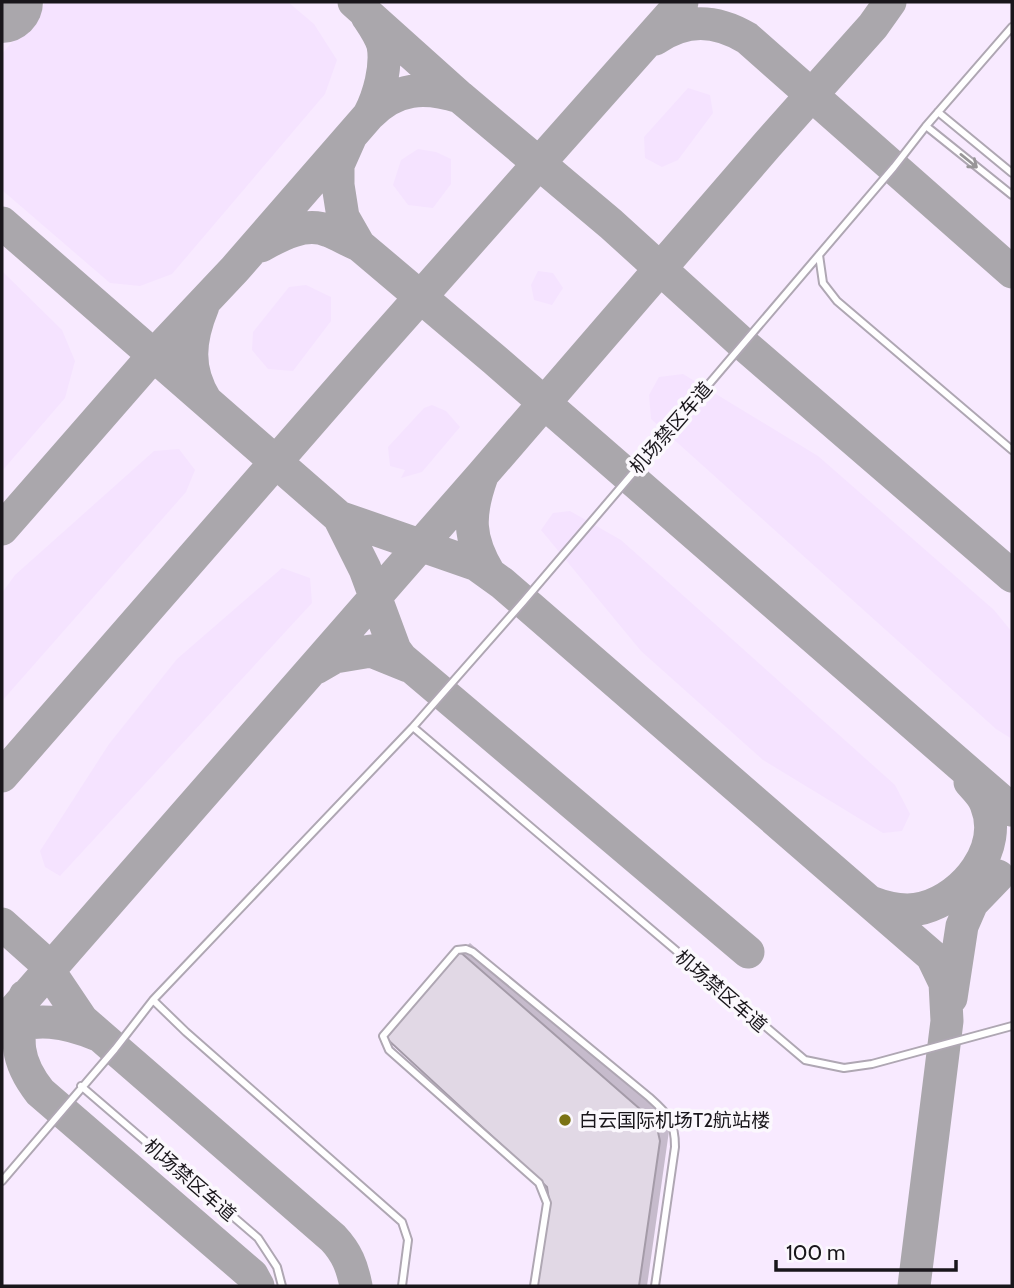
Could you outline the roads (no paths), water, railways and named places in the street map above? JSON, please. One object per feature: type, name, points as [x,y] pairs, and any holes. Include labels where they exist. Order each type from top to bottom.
[{"type":"lane","name":"机场禁区车道","points":[[2,1181],[153,1000],[413,726],[523,602],[1012,27]]},
{"type":"lane","points":[[938,112],[1012,173]]},
{"type":"lane","points":[[926,126],[1012,195]]},
{"type":"lane","points":[[819,255],[823,283],[837,301],[1012,450]]},
{"type":"lane","name":"机场禁区车道","points":[[413,726],[804,1060],[844,1068],[872,1064],[1012,1026]]},
{"type":"lane","points":[[534,1286],[547,1203],[539,1183],[389,1050],[383,1037],[457,950],[466,949],[473,952],[649,1097],[670,1118],[675,1129],[675,1146],[655,1286]]},
{"type":"lane","points":[[153,1000],[396,1215],[405,1227],[408,1240],[401,1286]]},
{"type":"lane","name":"机场禁区车道","points":[[81,1086],[258,1238],[277,1268],[282,1286]]},
{"type":"place","name":"白云国际机场T2航站楼","points":[[565,1120]]}]
